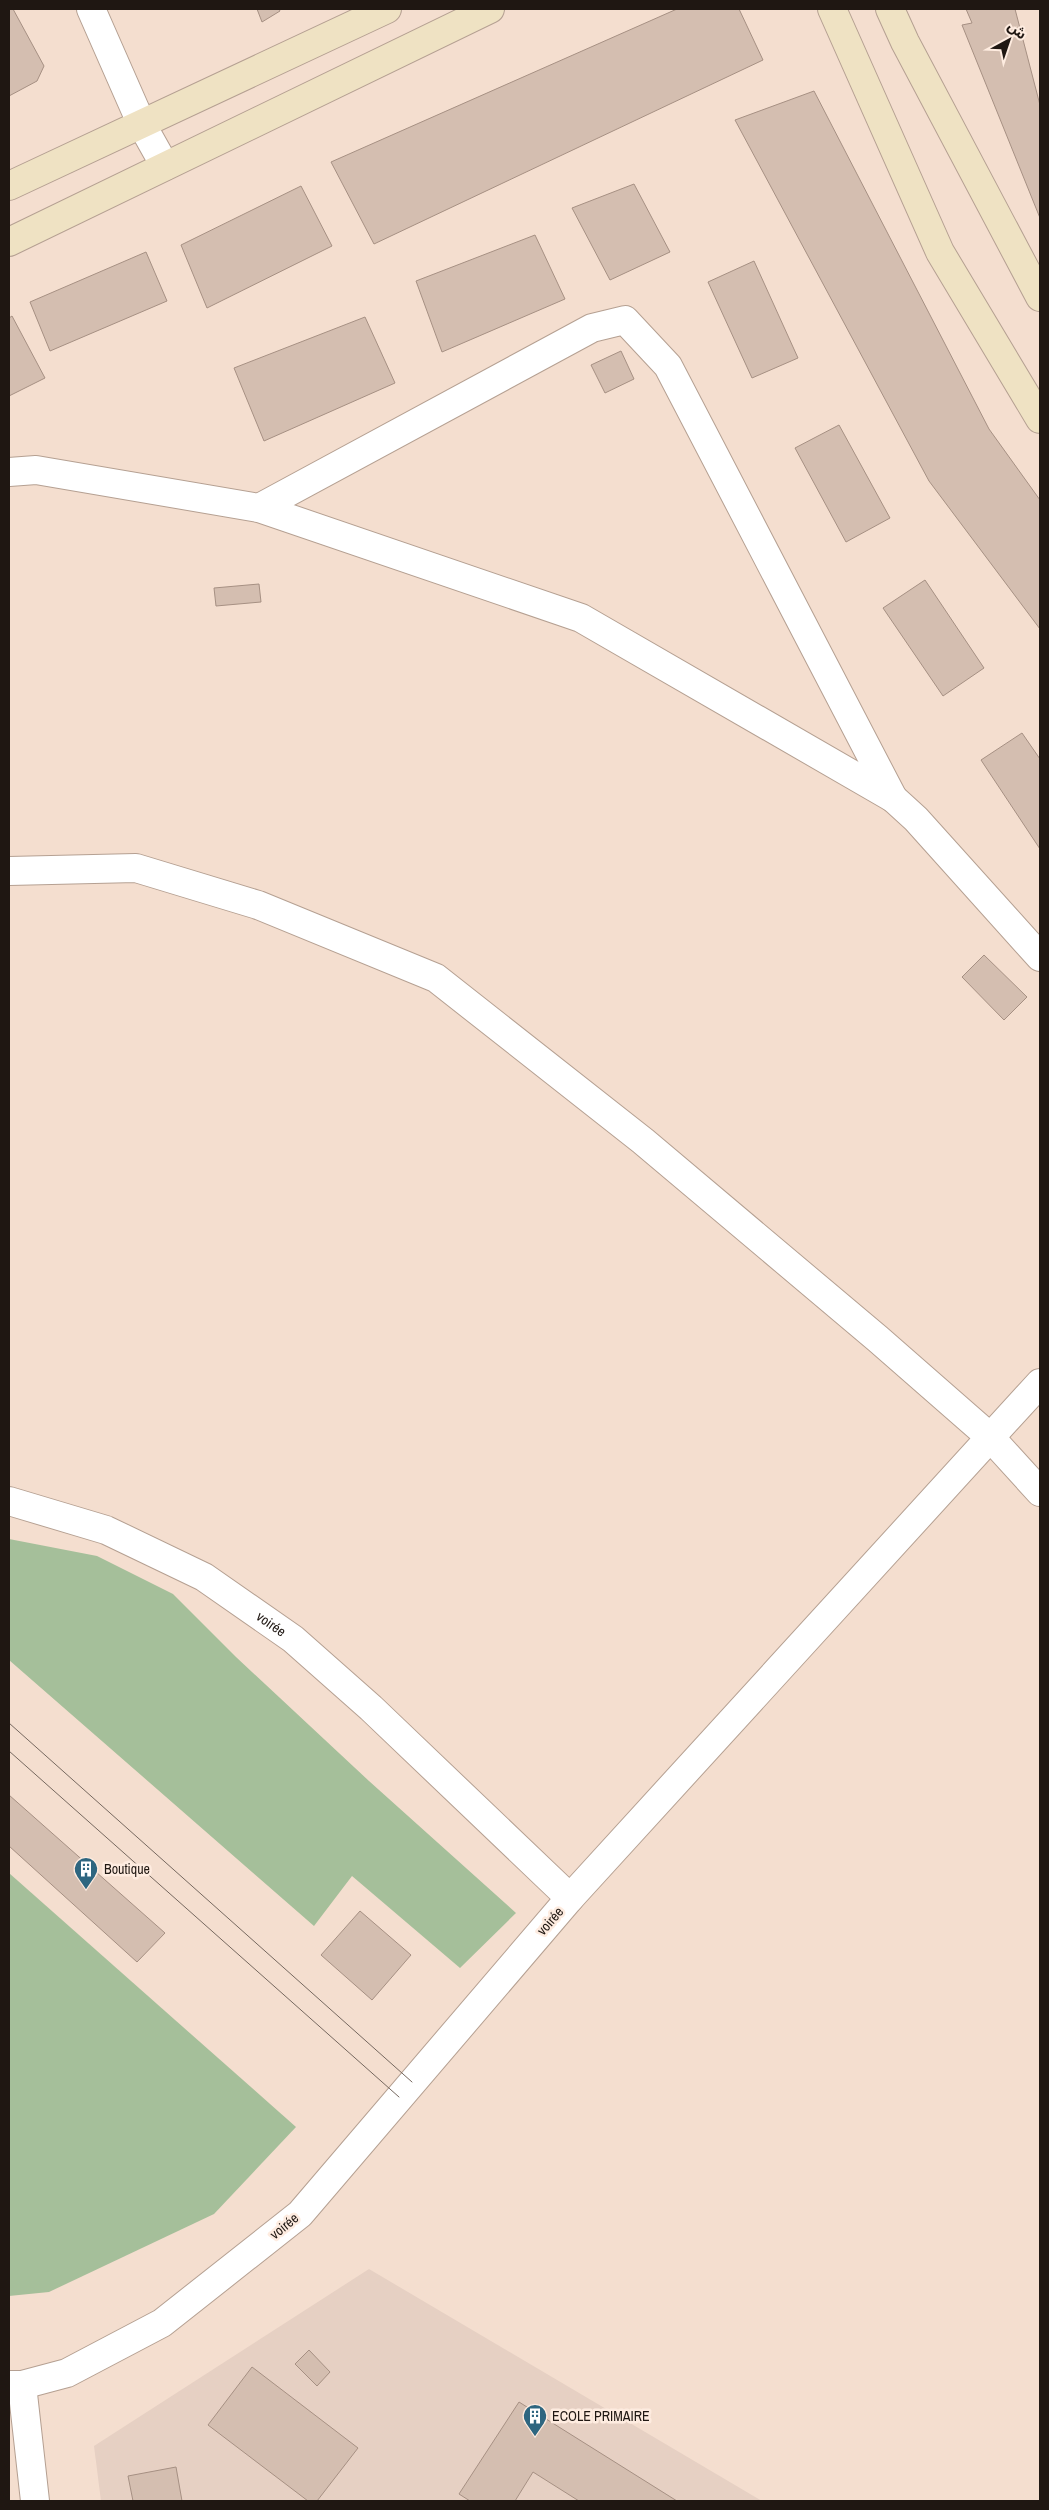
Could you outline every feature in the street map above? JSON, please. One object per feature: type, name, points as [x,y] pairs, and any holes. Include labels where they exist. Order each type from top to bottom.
[{"type":"main road","points":[[9,186],[387,9]]},
{"type":"main road","points":[[9,242],[490,9]]},
{"type":"main road","points":[[832,9],[940,252],[1040,419]]},
{"type":"main road","points":[[890,9],[905,42],[1040,297]]},
{"type":"street","points":[[91,9],[142,125],[165,166]]},
{"type":"street","points":[[259,508],[592,328],[625,320],[668,366],[893,798]]},
{"type":"street","points":[[9,472],[36,470],[259,508],[580,618],[893,798],[916,819],[1040,957]]},
{"type":"street","points":[[9,871],[136,868],[258,905],[436,978],[643,1141],[878,1339],[990,1437],[1040,1492]]},
{"type":"street","points":[[570,1898],[1040,1383]]},
{"type":"street","name":"voirée","points":[[9,1501],[106,1530],[169,1560],[204,1577],[285,1633],[371,1708],[570,1898],[300,2214],[162,2323],[67,2373],[15,2385]]},
{"type":"street","points":[[15,2385],[36,2501]]},
{"type":"shaded area","points":[[369,2269],[762,2501],[101,2501],[94,2446]]},
{"type":"green space","points":[[9,1539],[97,1556],[173,1594],[236,1657],[369,1781],[516,1913],[460,1968],[352,1876],[314,1926],[9,1660]]},
{"type":"green space","points":[[9,1873],[296,2127],[214,2214],[49,2292],[9,2296]]},
{"type":"building","points":[[9,9],[13,9],[44,66],[37,81],[9,96]]},
{"type":"building","points":[[257,9],[279,9],[280,11],[262,22]]},
{"type":"building","points":[[677,9],[739,9],[763,60],[374,244],[331,162]]},
{"type":"building","points":[[966,9],[1015,9],[1040,105],[1040,218],[962,25],[972,23]]},
{"type":"building","points":[[814,91],[989,429],[1040,500],[1040,629],[929,481],[735,120]]},
{"type":"building","points":[[634,184],[670,252],[610,280],[572,208]]},
{"type":"building","points":[[301,186],[332,246],[207,308],[181,245]]},
{"type":"building","points":[[535,235],[565,299],[442,352],[416,281]]},
{"type":"building","points":[[146,252],[167,301],[50,351],[30,302]]},
{"type":"building","points":[[754,261],[798,358],[752,378],[708,282]]},
{"type":"building","points":[[12,316],[45,378],[9,396],[9,318]]},
{"type":"building","points":[[365,317],[395,383],[264,441],[234,368]]},
{"type":"building","points":[[621,351],[634,379],[605,393],[591,365]]},
{"type":"building","points":[[839,425],[890,518],[846,542],[795,448]]},
{"type":"building","points":[[925,580],[984,668],[943,696],[883,608]]},
{"type":"building","points":[[259,584],[261,602],[216,606],[214,588]]},
{"type":"building","points":[[1022,733],[1040,759],[1040,849],[981,760]]},
{"type":"building","points":[[984,955],[1027,997],[1004,1020],[962,977]]},
{"type":"building","name":"Boutique","points":[[9,1795],[165,1933],[137,1962],[9,1846]]},
{"type":"building","points":[[360,1911],[411,1955],[372,2000],[321,1955]]},
{"type":"building","points":[[309,2350],[330,2372],[317,2386],[295,2364]]},
{"type":"building","points":[[252,2367],[358,2448],[317,2501],[308,2501],[208,2425]]},
{"type":"building","name":"ECOLE PRIMAIRE","points":[[519,2402],[677,2501],[579,2501],[533,2472],[515,2501],[470,2501],[459,2494]]},
{"type":"building","points":[[176,2467],[182,2501],[133,2501],[128,2476]]},
{"type":"tram line","points":[[9,1723],[412,2082]]},
{"type":"tram line","points":[[9,1751],[399,2097]]},
{"type":"place","name":"Boutique","points":[[86,1890]]},
{"type":"place","name":"ECOLE PRIMAIRE","points":[[535,2437]]}]
